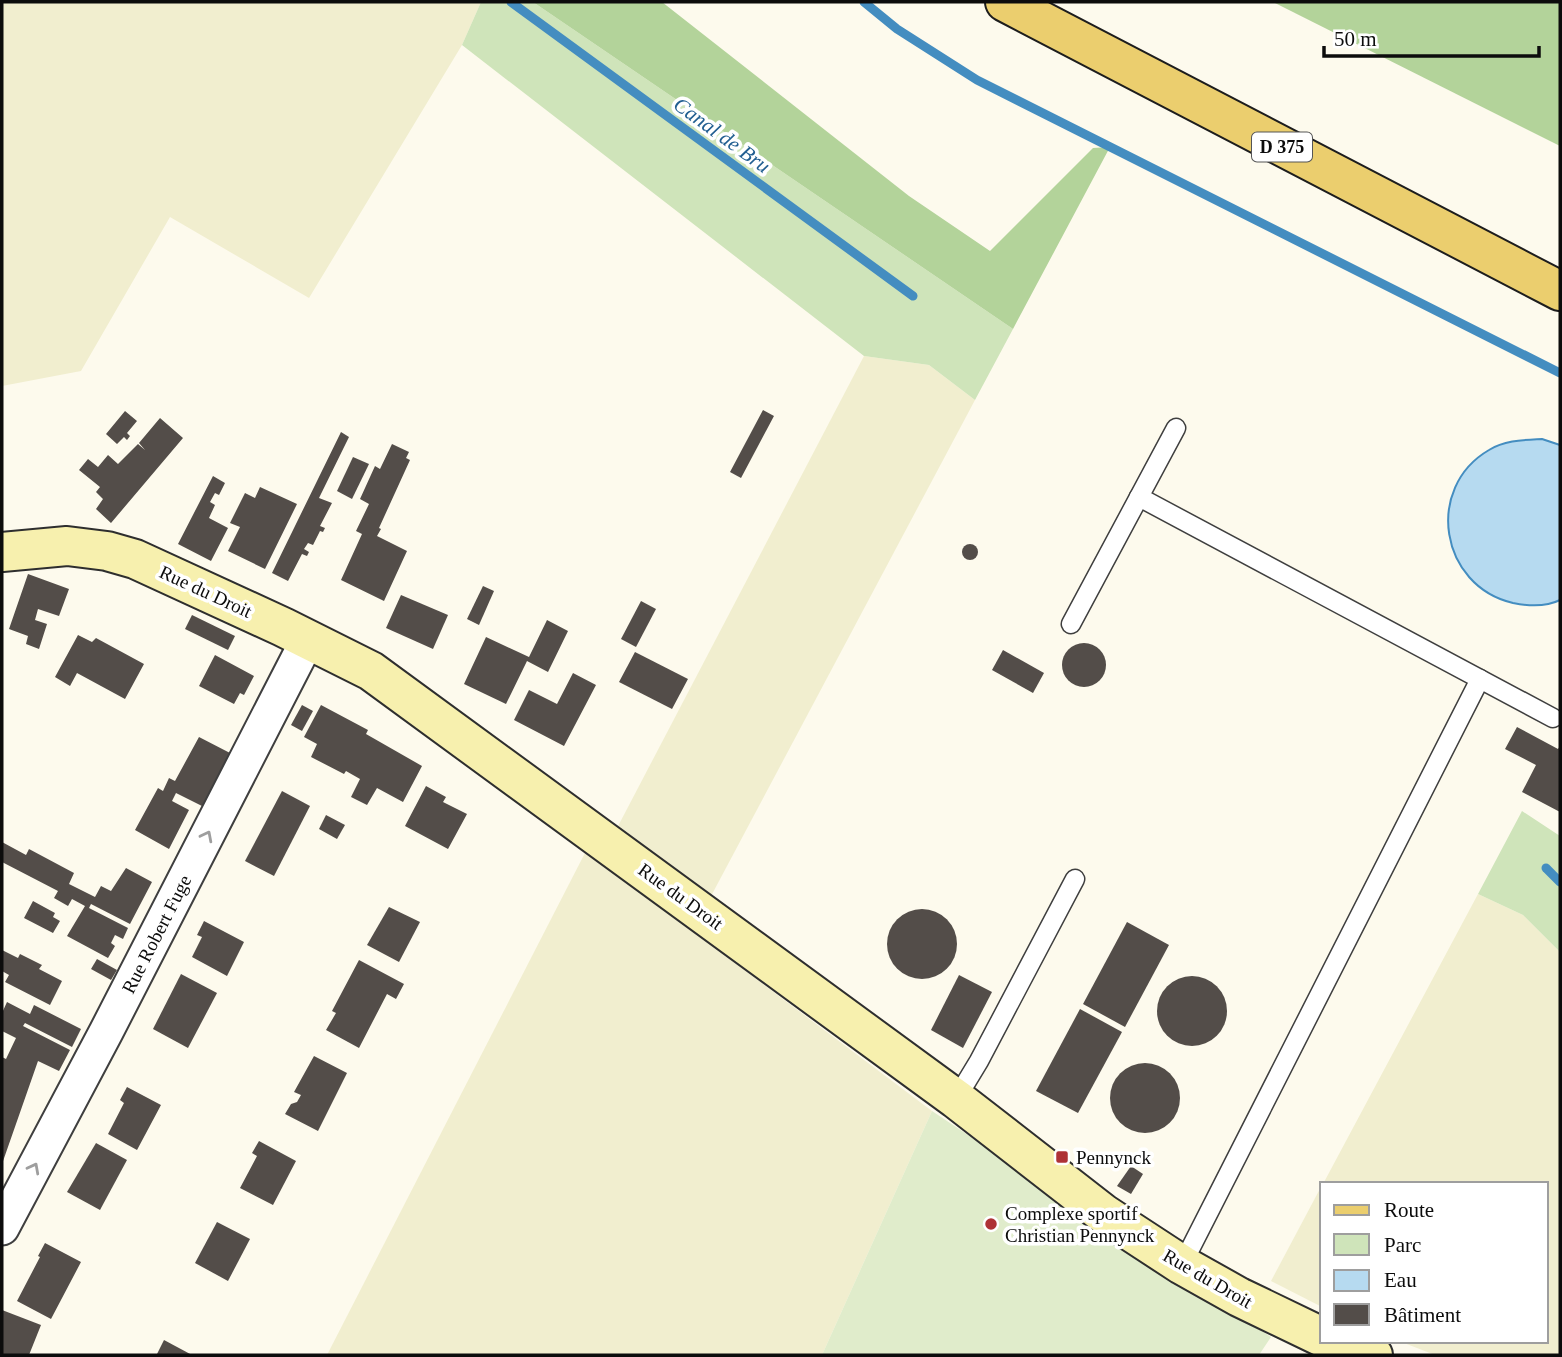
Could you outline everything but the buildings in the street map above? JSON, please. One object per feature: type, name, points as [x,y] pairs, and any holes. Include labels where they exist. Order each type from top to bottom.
[{"type":"main road","name":"D 375","points":[[1005,2],[1560,291]]},
{"type":"street","name":"Rue du Droit","points":[[2,552],[67,547],[121,555],[150,565],[371,671],[956,1099],[1104,1214],[1182,1265],[1250,1303],[1320,1336]]},
{"type":"street","name":"Rue Robert Fuge","points":[[2,1228],[308,639]]},
{"type":"street","points":[[1338,1343],[1373,1355]]},
{"type":"lane","points":[[1071,624],[1176,428]]},
{"type":"lane","points":[[1139,497],[1553,718]]},
{"type":"lane","points":[[1182,1265],[1480,679]]},
{"type":"lane","points":[[956,1099],[979,1061],[1075,879]]},
{"type":"shaded area","points":[[2,2],[481,2],[462,45],[309,298],[170,217],[81,371],[2,386]]},
{"type":"shaded area","points":[[864,356],[929,365],[975,400],[710,898],[616,830]]},
{"type":"shaded area","points":[[586,851],[932,1111],[822,1355],[327,1355]]},
{"type":"shaded area","points":[[1478,894],[1523,915],[1560,952],[1560,1355],[1435,1355],[1404,1343],[1548,1343],[1548,1182],[1324,1182]]},
{"type":"shaded area","points":[[1320,1189],[1320,1306],[1271,1281]]},
{"type":"green space","points":[[481,2],[533,2],[1013,329],[975,400],[929,365],[864,356],[462,45]]},
{"type":"green space","points":[[533,2],[662,2],[909,196],[990,251],[1093,148],[1110,147],[1013,329]]},
{"type":"green space","points":[[1273,2],[1560,2],[1560,146]]},
{"type":"green space","points":[[1522,811],[1560,836],[1560,952],[1523,915],[1478,894]]},
{"type":"green space","name":"Complexe sportif Christian Pennynck","points":[[932,1111],[1271,1337],[1259,1355],[822,1355]]},
{"type":"water","points":[[1542,439],[1560,445],[1560,600],[1543,605],[1525,605],[1488,593],[1469,577],[1456,557],[1449,534],[1449,511],[1455,488],[1468,467],[1489,450],[1508,442]]},
{"type":"waterway","name":"Canal de Bru","points":[[511,2],[913,296]]},
{"type":"waterway","points":[[864,2],[897,29],[977,80],[1560,373]]},
{"type":"waterway","name":"Canal de Bru","points":[[1546,868],[1560,882]]},
{"type":"place","name":"Pennynck","points":[[1062,1157]]},
{"type":"place","name":"Complexe sportif Christian Pennynck","points":[[991,1224]]}]
